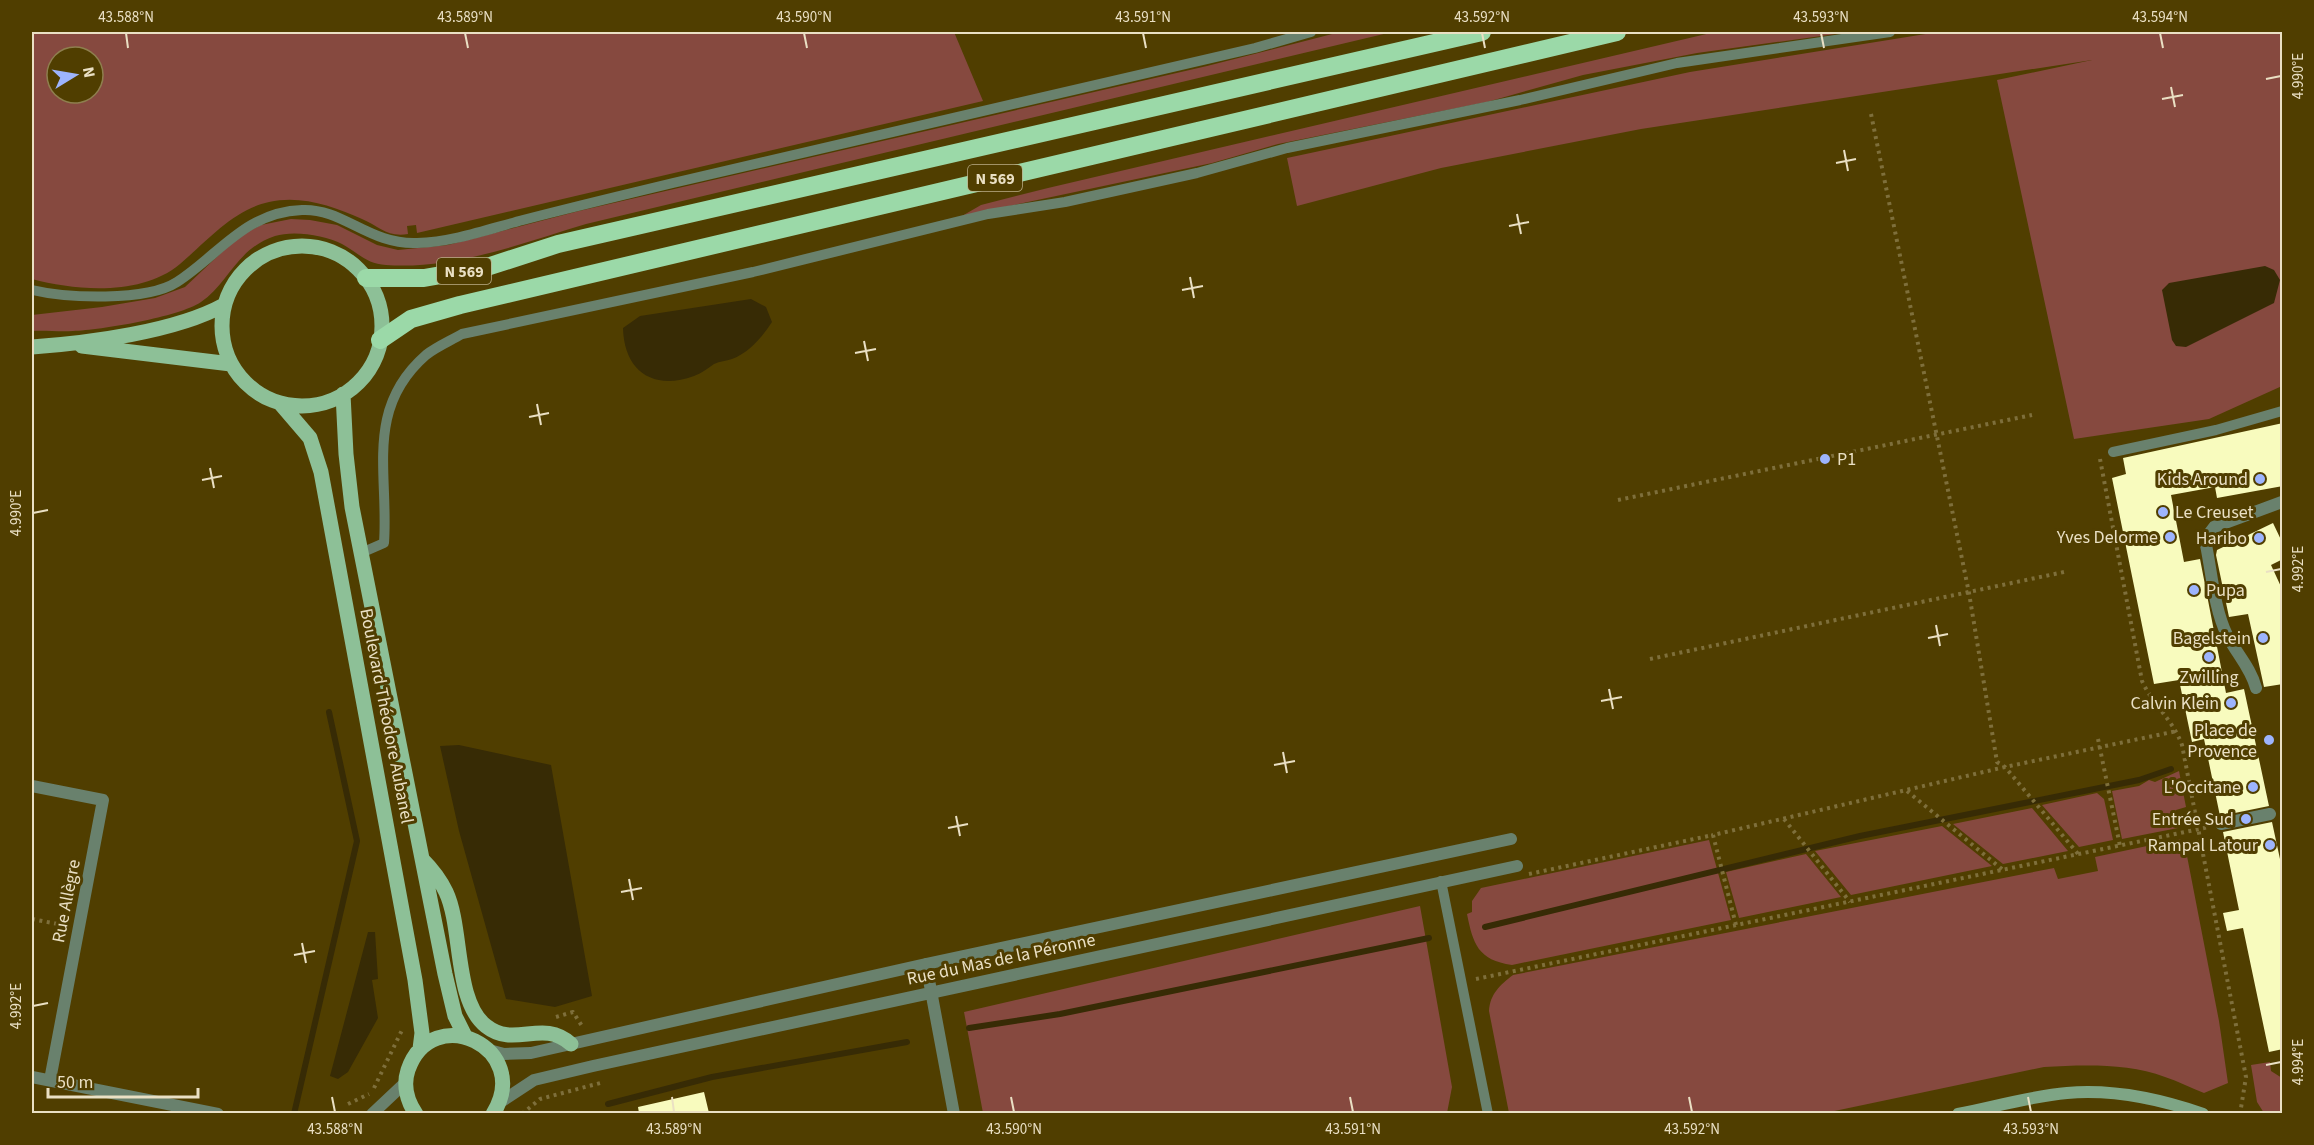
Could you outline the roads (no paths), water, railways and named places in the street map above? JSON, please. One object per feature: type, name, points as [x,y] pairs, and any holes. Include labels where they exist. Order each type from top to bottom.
[{"type":"highway","name":"N 569","points":[[366,278],[424,278],[487,267],[558,244],[1482,32]]},
{"type":"highway","name":"N 569","points":[[380,340],[411,319],[459,305],[1617,32]]},
{"type":"main road","points":[[299,246],[325,249],[347,260],[366,278],[376,297],[381,319],[380,340],[373,362],[361,380],[343,394],[323,403],[302,406],[280,403],[260,394],[244,381],[231,363],[223,335],[224,305],[240,275],[252,263],[274,250],[299,246]]},
{"type":"main road","points":[[32,347],[70,344],[185,322],[224,305]]},
{"type":"main road","points":[[70,344],[231,363]]},
{"type":"main road","name":"Boulevard Théodore Aubanel","points":[[343,394],[345,454],[361,553],[455,1016],[465,1036]]},
{"type":"main road","name":"Boulevard Théodore Aubanel","points":[[280,403],[310,438],[321,472],[416,980],[421,1015],[420,1050]]},
{"type":"main road","points":[[422,859],[436,874],[447,893],[453,913],[466,987],[473,1009],[485,1026],[513,1036],[552,1032],[562,1036],[571,1044]]},
{"type":"main road","points":[[416,1113],[410,1105],[406,1082],[411,1062],[420,1050],[436,1039],[465,1036],[489,1050],[502,1074],[503,1087],[496,1108]]},
{"type":"street","points":[[2256,688],[2253,678],[2227,636],[2220,619],[2206,545],[2208,535],[2214,527],[2283,502]]},
{"type":"street","name":"Rue Allègre","points":[[32,786],[103,800],[50,1080]]},
{"type":"street","points":[[2221,825],[2270,814]]},
{"type":"street","name":"Rue du Mas de la Péronne","points":[[489,1050],[519,1055],[926,964],[1511,839]]},
{"type":"street","name":"Rue du Mas de la Péronne","points":[[496,1108],[534,1080],[1441,881],[1522,870]]},
{"type":"street","points":[[926,964],[954,1113]]},
{"type":"street","points":[[32,1077],[218,1113]]},
{"type":"street","points":[[372,1113],[406,1082]]},
{"type":"street","points":[[1958,1113],[2068,1093],[2106,1093],[2163,1100],[2203,1113]]},
{"type":"lane","points":[[32,290],[92,298],[141,292],[175,284],[244,227],[274,215],[303,209],[336,216],[370,235],[394,243],[449,239],[582,205],[1255,48],[1311,32]]},
{"type":"lane","points":[[361,553],[384,543],[386,515],[382,470],[383,429],[400,387],[426,355],[462,334],[656,294],[988,214],[1065,202],[1175,178],[1287,148],[1520,100],[1677,63],[1890,32]]},
{"type":"lane","points":[[2113,452],[2216,430],[2283,411]]},
{"type":"lane","points":[[1441,881],[1488,1113]]},
{"type":"waterway","points":[[294,1114],[357,841],[329,712]]},
{"type":"waterway","points":[[1485,927],[1860,836],[2139,780],[2171,769]]},
{"type":"waterway","points":[[969,1028],[1060,1014],[1429,938]]},
{"type":"waterway","points":[[608,1104],[712,1077],[907,1042]]},
{"type":"place","name":"P1","points":[[1825,459]]},
{"type":"place","name":"Kids Around","points":[[2260,479]]},
{"type":"place","name":"Le Creuset","points":[[2163,512]]},
{"type":"place","name":"Yves Delorme","points":[[2170,537]]},
{"type":"place","name":"Haribo","points":[[2259,538]]},
{"type":"place","name":"Pupa","points":[[2194,590]]},
{"type":"place","name":"Bagelstein","points":[[2263,638]]},
{"type":"place","name":"Zwilling","points":[[2209,657]]},
{"type":"place","name":"Calvin Klein","points":[[2231,703]]},
{"type":"place","name":"Place de Provence","points":[[2269,740]]},
{"type":"place","name":"L'Occitane","points":[[2253,787]]},
{"type":"place","name":"Entrée Sud","points":[[2246,819]]},
{"type":"place","name":"Rampal Latour","points":[[2270,845]]}]
